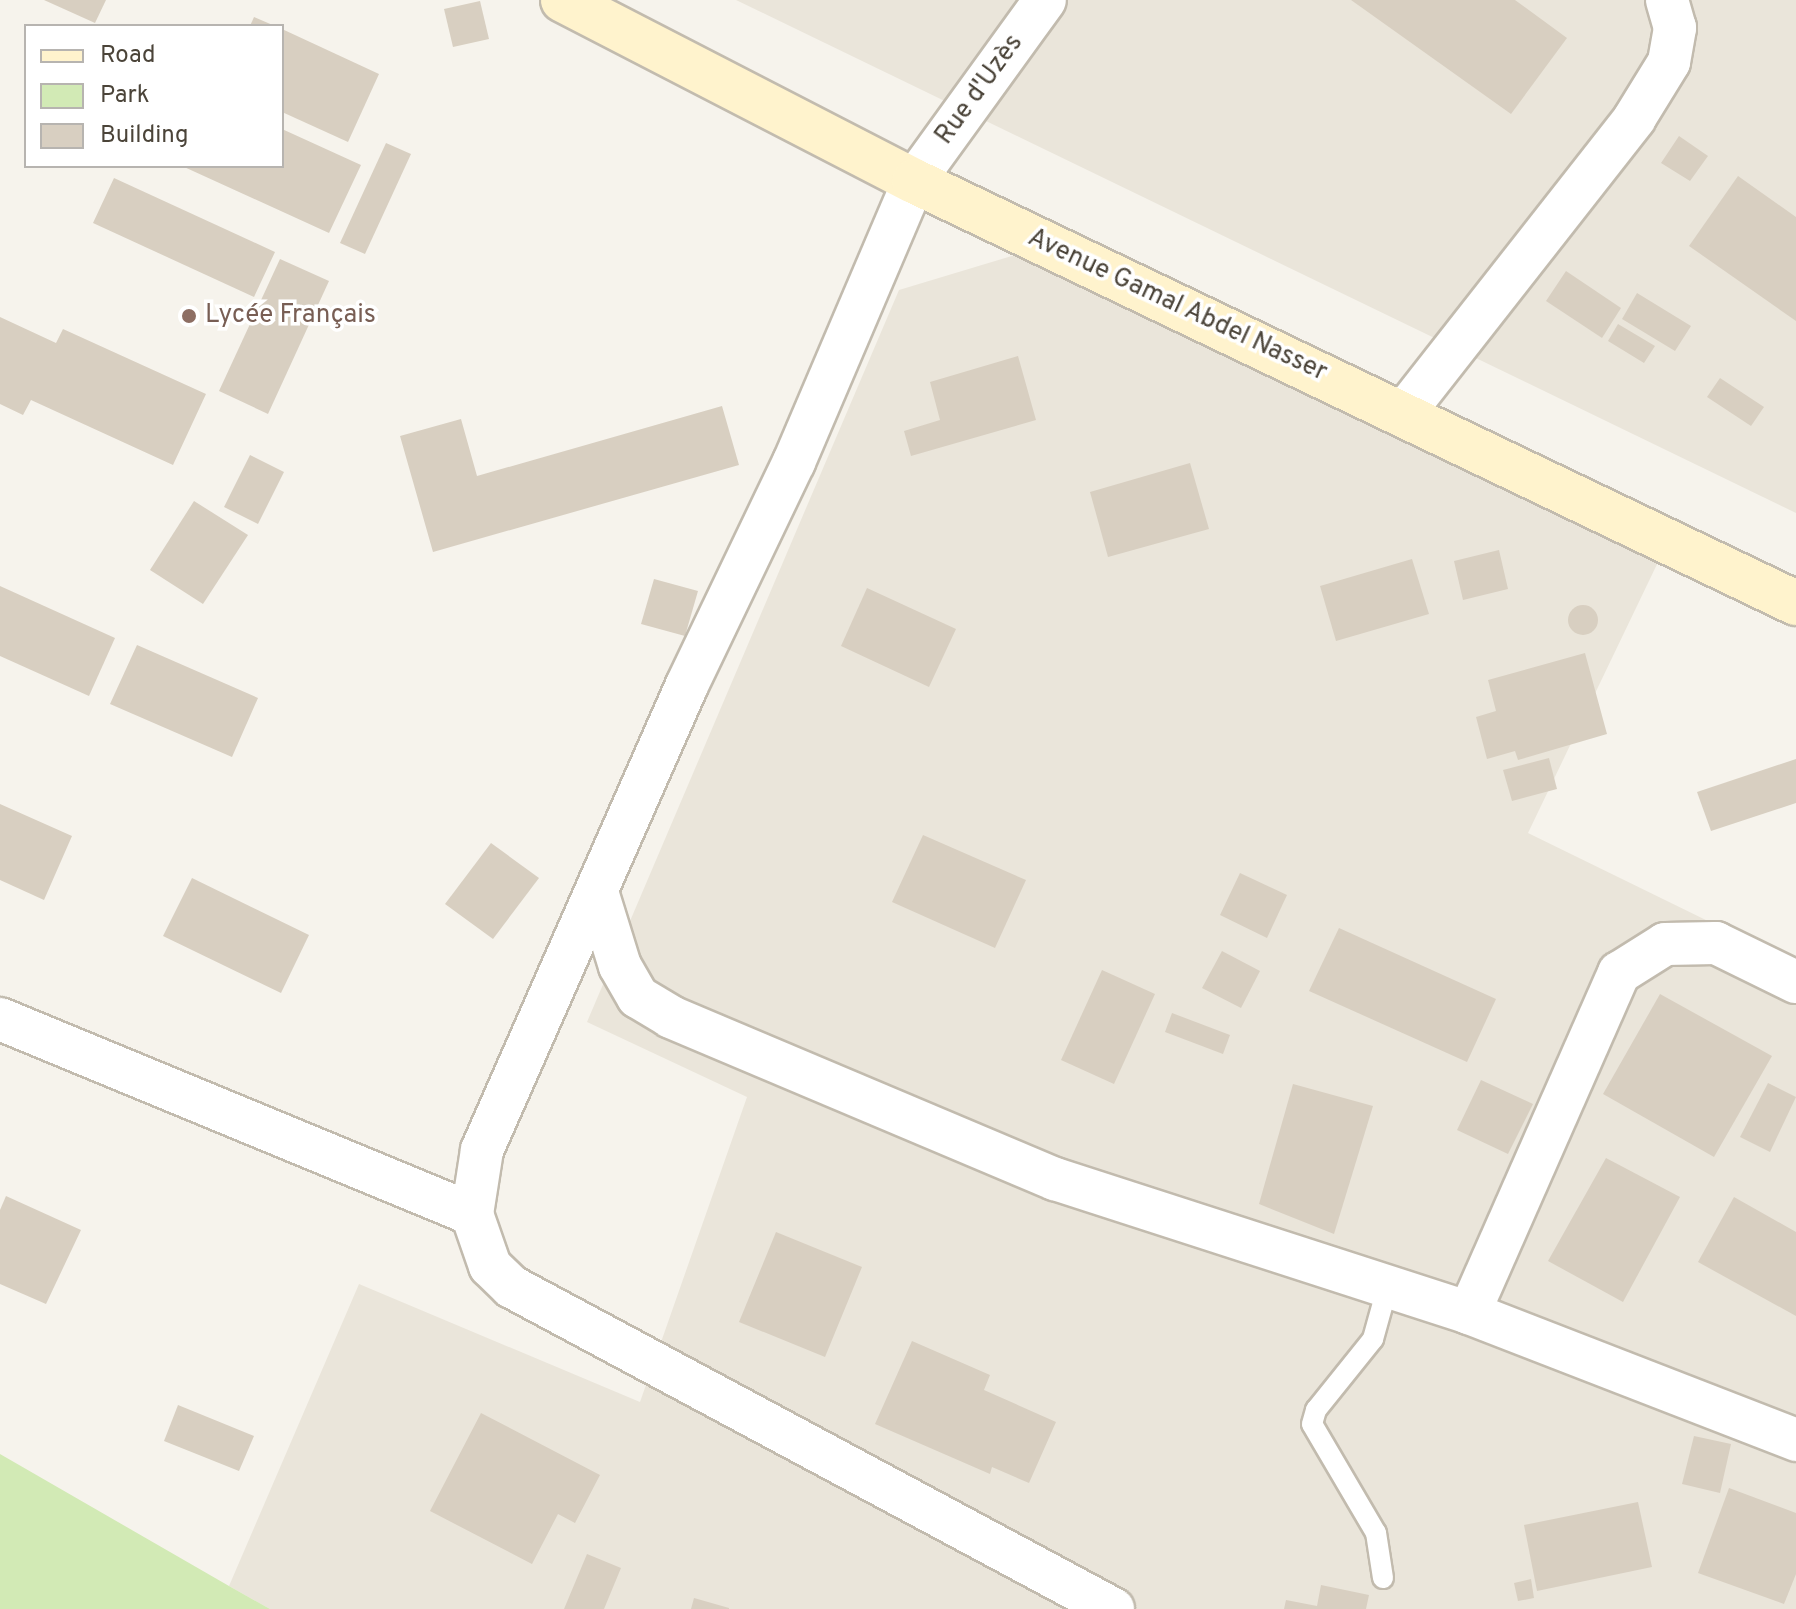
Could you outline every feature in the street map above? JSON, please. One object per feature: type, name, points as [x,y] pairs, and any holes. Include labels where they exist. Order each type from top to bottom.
[{"type":"street","name":"Avenue Gamal Abdel Nasser","points":[[563,0],[914,181],[1796,603]]},
{"type":"street","name":"Rue d'Uzès","points":[[472,1214],[482,1150],[598,895],[687,685],[794,462],[914,181],[1045,0]]},
{"type":"street","points":[[1403,414],[1634,119],[1669,62],[1675,28],[1667,0]]},
{"type":"street","points":[[598,895],[620,966],[638,997],[671,1017],[1055,1179],[1469,1313],[1796,1440]]},
{"type":"street","points":[[1469,1313],[1619,973],[1665,944],[1716,943],[1796,982]]},
{"type":"street","points":[[0,1019],[472,1214],[490,1266],[512,1287],[1113,1609]]},
{"type":"lane","points":[[1383,1578],[1376,1533],[1312,1424],[1316,1410],[1373,1339],[1388,1285]]},
{"type":"shaded area","points":[[736,0],[1796,0],[1796,513]]},
{"type":"shaded area","points":[[1015,255],[1660,558],[1528,833],[1796,964],[1796,1609],[270,1609],[229,1586],[359,1284],[640,1402],[747,1097],[587,1022],[899,290]]},
{"type":"green space","points":[[0,1454],[229,1586],[270,1609],[0,1609]]},
{"type":"building","points":[[44,0],[106,0],[95,23]]},
{"type":"building","points":[[1351,0],[1515,0],[1567,38],[1511,114]]},
{"type":"building","points":[[480,1],[489,39],[453,47],[444,9]]},
{"type":"building","points":[[254,17],[270,24],[251,24]]},
{"type":"building","points":[[284,30],[379,74],[348,142],[284,113]]},
{"type":"building","points":[[284,130],[361,165],[329,233],[186,168],[284,168]]},
{"type":"building","points":[[1679,136],[1708,156],[1690,181],[1661,163]]},
{"type":"building","points":[[386,143],[411,154],[365,254],[340,243]]},
{"type":"building","points":[[1738,176],[1796,217],[1796,321],[1689,246]]},
{"type":"building","points":[[114,178],[275,252],[254,297],[93,223]]},
{"type":"building","points":[[280,259],[329,281],[268,414],[219,391]]},
{"type":"building","points":[[1566,271],[1621,308],[1602,338],[1546,301]]},
{"type":"building","points":[[1637,293],[1691,326],[1675,351],[1622,319]]},
{"type":"building","points":[[0,317],[56,343],[63,329],[206,394],[173,465],[31,400],[23,415],[0,404]]},
{"type":"building","points":[[1618,324],[1655,346],[1644,363],[1608,341]]},
{"type":"building","points":[[1018,356],[1036,420],[911,456],[904,431],[940,420],[930,382]]},
{"type":"building","points":[[1720,378],[1764,407],[1751,426],[1707,397]]},
{"type":"building","points":[[722,406],[739,465],[433,552],[400,436],[461,419],[477,476]]},
{"type":"building","points":[[250,455],[284,472],[258,524],[224,507]]},
{"type":"building","points":[[1190,463],[1209,529],[1108,557],[1090,492]]},
{"type":"building","points":[[194,501],[248,535],[203,604],[150,570]]},
{"type":"building","points":[[1499,550],[1508,589],[1463,600],[1454,561]]},
{"type":"building","points":[[1412,559],[1429,614],[1336,641],[1320,586]]},
{"type":"building","points":[[654,579],[698,591],[685,636],[641,624]]},
{"type":"building","points":[[0,586],[115,638],[89,696],[0,656]]},
{"type":"building","points":[[867,588],[956,629],[929,687],[841,646]]},
{"type":"building","points":[[1583,605],[1594,609],[1598,620],[1594,631],[1583,635],[1572,631],[1568,620],[1572,609]]},
{"type":"building","points":[[137,645],[258,698],[232,757],[110,704]]},
{"type":"building","points":[[1585,653],[1607,734],[1518,760],[1515,751],[1487,759],[1476,717],[1496,711],[1488,680]]},
{"type":"building","points":[[1549,758],[1557,789],[1512,801],[1503,770]]},
{"type":"building","points":[[1796,759],[1796,803],[1711,831],[1697,792]]},
{"type":"building","points":[[0,804],[72,836],[44,900],[0,880]]},
{"type":"building","points":[[923,835],[1026,880],[995,948],[892,902]]},
{"type":"building","points":[[491,843],[539,878],[493,939],[445,904]]},
{"type":"building","points":[[1240,873],[1287,895],[1267,938],[1220,915]]},
{"type":"building","points":[[192,878],[309,935],[281,993],[163,936]]},
{"type":"building","points":[[1339,928],[1496,999],[1467,1062],[1309,991]]},
{"type":"building","points":[[1222,951],[1260,971],[1241,1008],[1202,988]]},
{"type":"building","points":[[1102,970],[1155,994],[1114,1084],[1061,1060]]},
{"type":"building","points":[[1660,994],[1772,1056],[1714,1157],[1603,1094]]},
{"type":"building","points":[[1172,1013],[1230,1035],[1223,1054],[1165,1032]]},
{"type":"building","points":[[1481,1080],[1533,1104],[1508,1154],[1457,1130]]},
{"type":"building","points":[[1768,1083],[1796,1097],[1770,1152],[1740,1137]]},
{"type":"building","points":[[1293,1084],[1373,1106],[1334,1234],[1259,1204]]},
{"type":"building","points":[[1606,1158],[1680,1197],[1623,1302],[1548,1261]]},
{"type":"building","points":[[6,1196],[81,1230],[46,1304],[0,1284],[0,1210]]},
{"type":"building","points":[[1734,1197],[1796,1232],[1796,1316],[1698,1262]]},
{"type":"building","points":[[776,1232],[862,1267],[825,1357],[739,1322]]},
{"type":"building","points":[[912,1341],[990,1375],[984,1390],[1056,1422],[1029,1483],[992,1467],[990,1474],[875,1424]]},
{"type":"building","points":[[178,1405],[254,1436],[239,1471],[164,1441]]},
{"type":"building","points":[[481,1413],[600,1475],[575,1523],[558,1514],[532,1564],[430,1511]]},
{"type":"building","points":[[1694,1436],[1731,1444],[1720,1493],[1682,1484]]},
{"type":"building","points":[[1729,1488],[1796,1513],[1796,1574],[1784,1604],[1698,1573]]},
{"type":"building","points":[[1638,1502],[1652,1567],[1537,1591],[1524,1525]]},
{"type":"building","points":[[587,1554],[621,1568],[604,1609],[564,1609]]},
{"type":"building","points":[[1531,1579],[1534,1598],[1518,1601],[1514,1583]]},
{"type":"building","points":[[1321,1585],[1369,1595],[1366,1609],[1284,1609],[1286,1600],[1317,1606]]},
{"type":"building","points":[[694,1598],[729,1608],[729,1609],[691,1609]]},
{"type":"place","name":"Lycée Français","points":[[189,316]]}]
